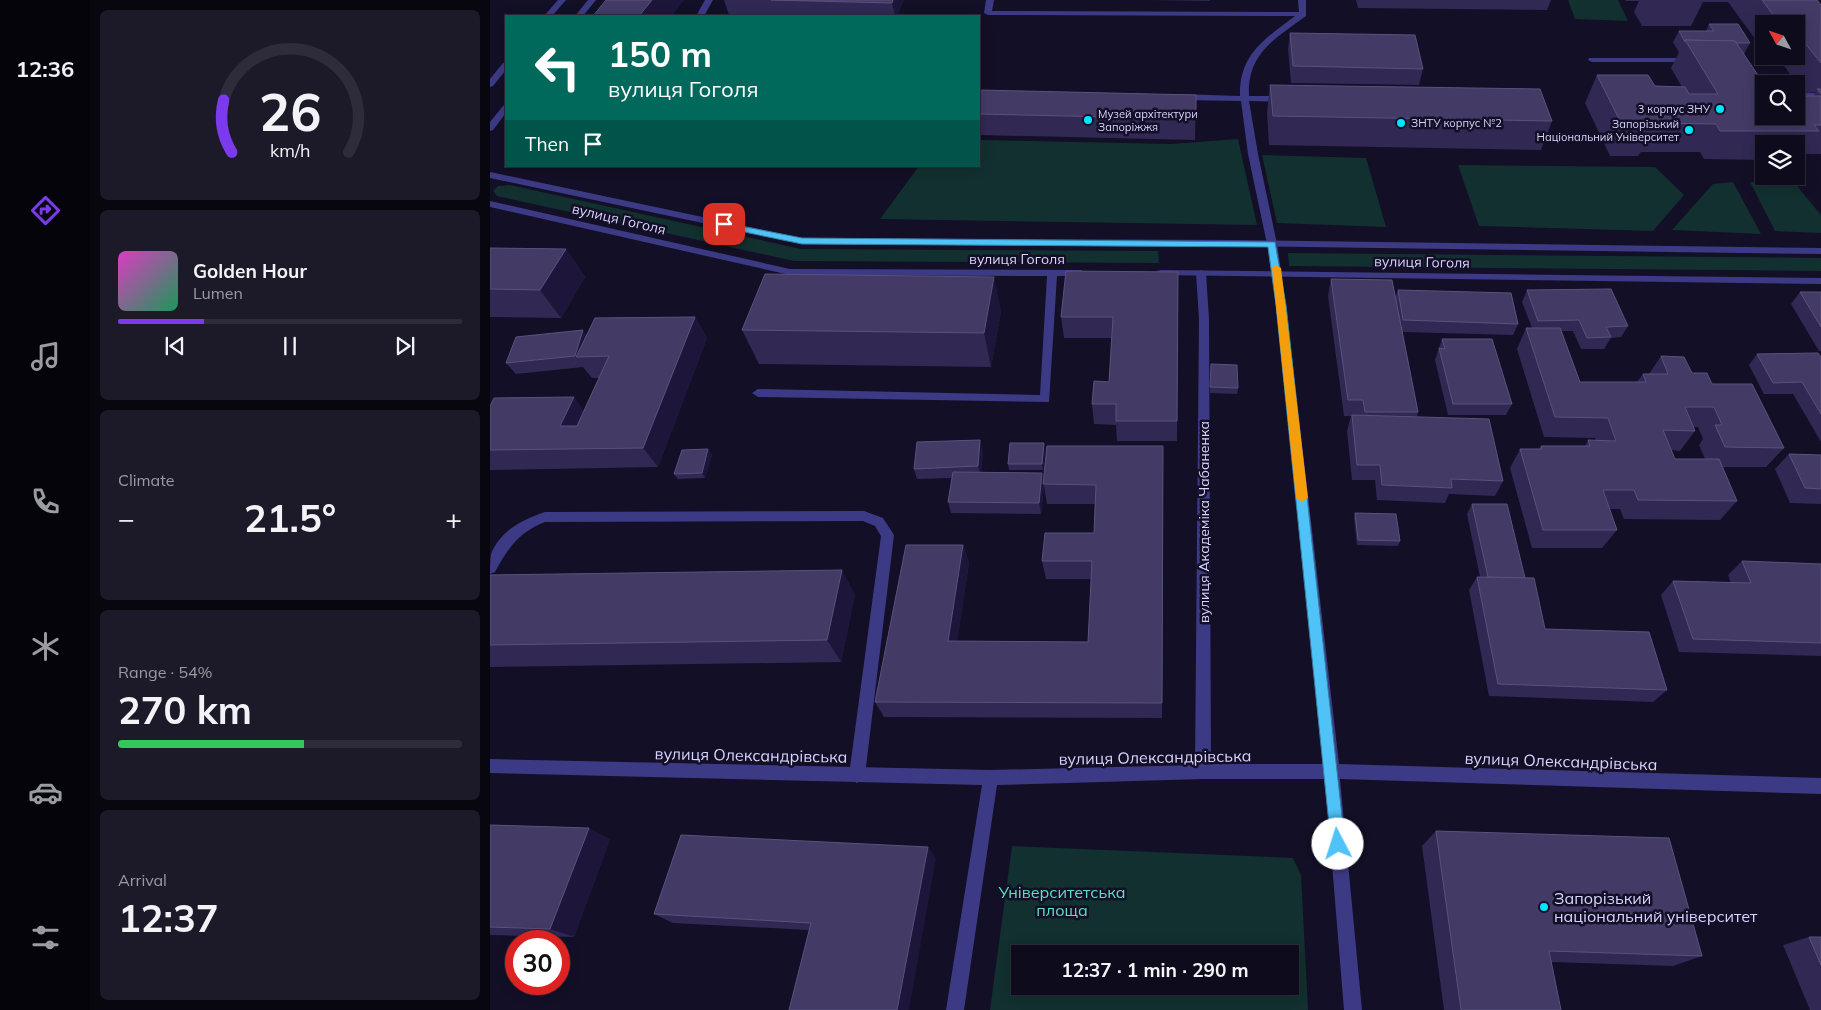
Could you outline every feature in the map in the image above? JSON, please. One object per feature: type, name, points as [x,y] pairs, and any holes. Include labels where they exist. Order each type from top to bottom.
[{"type":"street","points":[[549,15],[562,0]]},
{"type":"street","points":[[581,15],[592,0]]},
{"type":"street","points":[[701,15],[709,0]]},
{"type":"street","points":[[990,0],[988,13],[1303,14]]},
{"type":"street","points":[[1302,0],[1303,14]]},
{"type":"street","points":[[1303,14],[1265,42],[1245,71],[1243,98],[1277,274],[1332,771],[1353,1010]]},
{"type":"street","points":[[1592,60],[1699,60]]},
{"type":"street","points":[[490,84],[505,66]]},
{"type":"street","points":[[1805,95],[1821,96]]},
{"type":"street","points":[[1165,96],[1292,99]]},
{"type":"street","points":[[490,128],[505,109]]},
{"type":"street","name":"вулиця Гоголя","points":[[490,175],[802,241],[1272,244],[1821,251]]},
{"type":"street","name":"вулиця Гоголя","points":[[490,204],[790,272],[1092,273]]},
{"type":"street","points":[[758,393],[1044,399],[1052,273]]},
{"type":"street","name":"вулиця Гоголя","points":[[1152,273],[1821,281]]},
{"type":"street","name":"вулиця Академіка Чабаненка","points":[[1202,273],[1204,319],[1202,772]]},
{"type":"street","points":[[490,568],[507,538],[524,524],[545,517],[864,516],[879,522],[888,535],[857,775]]},
{"type":"street","name":"вулиця Олександрівська","points":[[490,766],[991,778],[1202,772],[1332,771],[1821,786]]},
{"type":"street","points":[[955,1010],[991,778]]},
{"type":"green space","points":[[1568,0],[1618,0],[1628,21],[1575,19]]},
{"type":"green space","points":[[1238,139],[1257,225],[880,219],[918,167],[980,167],[980,140],[1171,144]]},
{"type":"green space","points":[[1262,155],[1366,158],[1386,227],[1277,223]]},
{"type":"green space","points":[[1458,165],[1655,167],[1684,195],[1653,231],[1479,226]]},
{"type":"green space","points":[[1733,182],[1761,234],[1672,230],[1713,184]]},
{"type":"green space","points":[[1750,182],[1755,182],[1755,185],[1796,185],[1821,215],[1821,233],[1775,231]]},
{"type":"green space","points":[[510,185],[801,249],[1158,251],[1159,263],[794,261],[497,196],[493,191],[498,186]]},
{"type":"green space","points":[[1288,253],[1821,258],[1821,271],[1289,266]]},
{"type":"green space","name":"Університетська площа","points":[[1012,846],[1293,858],[1301,875],[1308,1010],[990,1010]]},
{"type":"building","points":[[606,0],[652,0],[640,15],[594,15]]},
{"type":"building","points":[[771,0],[893,0],[892,3]]},
{"type":"building","points":[[1762,0],[1817,0],[1821,5],[1821,63],[1805,43],[1805,15],[1773,15]]},
{"type":"building","points":[[1709,24],[1738,24],[1750,43],[1685,40],[1685,42],[1679,31],[1714,31]]},
{"type":"building","points":[[1290,33],[1415,35],[1423,69],[1293,66]]},
{"type":"building","points":[[1685,40],[1735,41],[1758,75],[1755,75],[1755,125],[1805,125],[1805,96],[1821,96],[1821,125],[1814,125],[1819,131],[1720,131],[1716,124],[1650,123],[1653,127],[1623,127],[1597,75],[1648,75],[1655,86],[1685,87],[1689,94],[1718,94]]},
{"type":"building","points":[[1270,85],[1540,89],[1552,121],[1273,116]]},
{"type":"building","points":[[980,90],[1196,95],[1196,119],[980,114]]},
{"type":"building","points":[[490,248],[566,249],[540,290],[490,289]]},
{"type":"building","points":[[1066,271],[1178,272],[1177,421],[1116,421],[1116,404],[1092,404],[1094,381],[1109,382],[1113,317],[1061,317]]},
{"type":"building","points":[[765,274],[994,277],[984,333],[742,330]]},
{"type":"building","points":[[1331,279],[1392,280],[1418,412],[1365,412],[1363,400],[1348,400]]},
{"type":"building","points":[[1611,289],[1628,326],[1606,327],[1611,337],[1587,338],[1579,320],[1538,321],[1527,290]]},
{"type":"building","points":[[1398,290],[1511,293],[1518,324],[1403,320]]},
{"type":"building","points":[[1800,292],[1821,292],[1821,327]]},
{"type":"building","points":[[695,317],[643,448],[490,450],[490,406],[494,398],[574,397],[560,426],[577,426],[609,356],[576,357],[595,318]]},
{"type":"building","points":[[1526,328],[1560,328],[1580,382],[1646,382],[1643,374],[1668,374],[1661,356],[1684,357],[1692,373],[1707,373],[1712,384],[1752,384],[1784,448],[1725,447],[1715,425],[1722,425],[1714,407],[1685,407],[1695,431],[1663,430],[1675,459],[1719,459],[1737,501],[1638,500],[1634,490],[1603,490],[1617,530],[1543,530],[1520,449],[1542,449],[1541,446],[1590,446],[1588,440],[1616,441],[1608,418],[1555,417]]},
{"type":"building","points":[[583,330],[575,356],[506,363],[516,337]]},
{"type":"building","points":[[1442,339],[1492,339],[1512,404],[1453,404],[1439,348],[1445,349]]},
{"type":"building","points":[[1818,353],[1821,357],[1821,414],[1802,382],[1773,383],[1757,354]]},
{"type":"building","points":[[1211,364],[1237,365],[1238,388],[1210,387]]},
{"type":"building","points":[[1352,415],[1489,419],[1503,481],[1451,479],[1452,488],[1382,485],[1380,465],[1357,465]]},
{"type":"building","points":[[980,440],[978,466],[914,469],[917,442]]},
{"type":"building","points":[[1010,443],[1044,443],[1042,464],[1008,464]]},
{"type":"building","points":[[1047,446],[1163,446],[1162,703],[875,702],[906,545],[963,545],[948,641],[1088,642],[1092,561],[1042,561],[1045,533],[1094,533],[1096,485],[1043,484]]},
{"type":"building","points":[[708,449],[702,473],[674,474],[682,450]]},
{"type":"building","points":[[1789,454],[1821,455],[1821,489],[1805,488]]},
{"type":"building","points":[[953,472],[1042,473],[1039,503],[948,502]]},
{"type":"building","points":[[1472,504],[1507,504],[1525,578],[1488,577]]},
{"type":"building","points":[[1355,513],[1396,514],[1400,541],[1358,540]]},
{"type":"building","points":[[1742,561],[1821,564],[1821,643],[1693,639],[1673,581],[1751,583]]},
{"type":"building","points":[[842,570],[827,640],[490,645],[490,575]]},
{"type":"building","points":[[1477,577],[1534,578],[1545,629],[1649,632],[1667,690],[1498,684]]},
{"type":"building","points":[[490,825],[589,828],[550,929],[490,927]]},
{"type":"building","name":"Запорізький національний університет","points":[[1436,831],[1669,838],[1702,956],[1549,951],[1561,1010],[1461,1010]]},
{"type":"building","points":[[681,835],[928,847],[897,1010],[789,1010],[811,923],[654,914]]},
{"type":"building","points":[[1809,937],[1821,937],[1821,965]]},
{"type":"slow traffic","points":[[1276,268],[1302,498]]},
{"type":"place","name":"3 корпус ЗНУ","points":[[1720,109]]},
{"type":"place","name":"Музей архітектури Запоріжжя","points":[[1088,120]]},
{"type":"place","name":"ЗНТУ корпус №2","points":[[1401,123]]},
{"type":"place","name":"Запорізький Національний Університет","points":[[1689,130]]},
{"type":"place","name":"Запорізький національний університет","points":[[1544,907]]},
{"type":"route","points":[[724,224],[802,241],[1201,242],[1272,244],[1281,305],[1332,771],[1338,844]]}]
